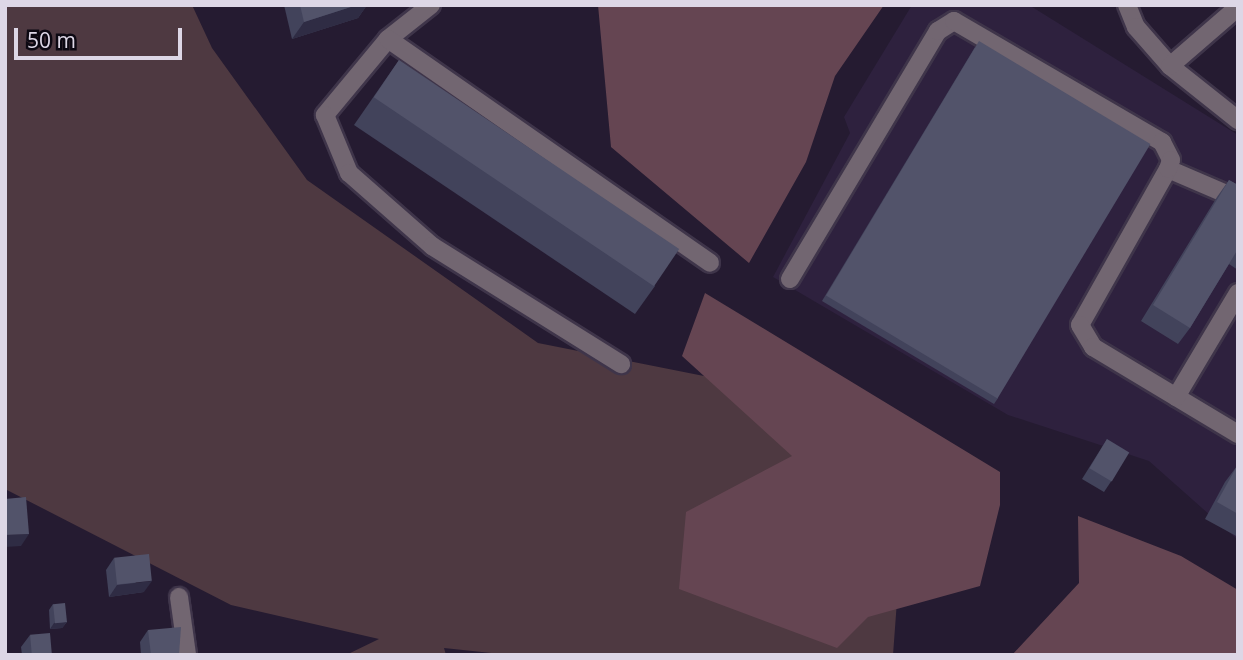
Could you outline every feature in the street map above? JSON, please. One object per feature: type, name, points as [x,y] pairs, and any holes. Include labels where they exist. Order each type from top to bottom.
[{"type":"street","points":[[431,5],[388,39],[325,115],[349,173],[432,246],[621,364]]},
{"type":"street","points":[[1127,5],[1136,27],[1170,66],[1238,120]]},
{"type":"street","points":[[1170,66],[1238,7]]},
{"type":"street","points":[[790,279],[938,31],[954,21],[1162,142],[1171,160],[1168,169],[1080,325],[1093,347],[1238,434]]},
{"type":"street","points":[[388,39],[710,263]]},
{"type":"street","points":[[1168,169],[1238,199]]},
{"type":"street","points":[[1175,397],[1235,302]]},
{"type":"street","points":[[179,597],[187,655]]},
{"type":"shaded area","points":[[5,5],[192,5],[212,48],[307,180],[538,343],[719,379],[906,479],[893,655],[511,655],[444,648],[446,655],[346,655],[379,639],[231,605],[5,489]]},
{"type":"shaded area","points":[[598,5],[884,5],[835,76],[806,162],[749,263],[611,147]]},
{"type":"shaded area","points":[[912,5],[1029,5],[1238,135],[1238,540],[1149,461],[1008,415],[773,277],[850,133],[844,117]]},
{"type":"shaded area","points":[[705,293],[1000,472],[1000,505],[980,586],[868,617],[837,648],[679,589],[686,512],[792,456],[682,356]]},
{"type":"shaded area","points":[[1078,516],[1181,556],[1238,590],[1238,655],[1012,655],[1079,583]]},
{"type":"building","points":[[300,5],[357,5],[304,22]]},
{"type":"building","points":[[979,41],[1150,144],[997,399],[826,296]]},
{"type":"building","points":[[399,60],[679,249],[654,286],[374,97]]},
{"type":"building","points":[[1229,180],[1238,185],[1238,249],[1190,328],[1153,305]]},
{"type":"building","points":[[1107,439],[1129,452],[1112,482],[1089,468]]},
{"type":"building","points":[[1238,466],[1238,514],[1217,502]]},
{"type":"building","points":[[26,497],[29,534],[5,535],[5,499]]},
{"type":"building","points":[[149,554],[152,581],[117,585],[114,558]]},
{"type":"building","points":[[65,603],[67,622],[55,623],[53,604]]},
{"type":"building","points":[[181,627],[179,655],[151,655],[148,630]]},
{"type":"building","points":[[50,633],[52,655],[32,655],[30,635]]}]
